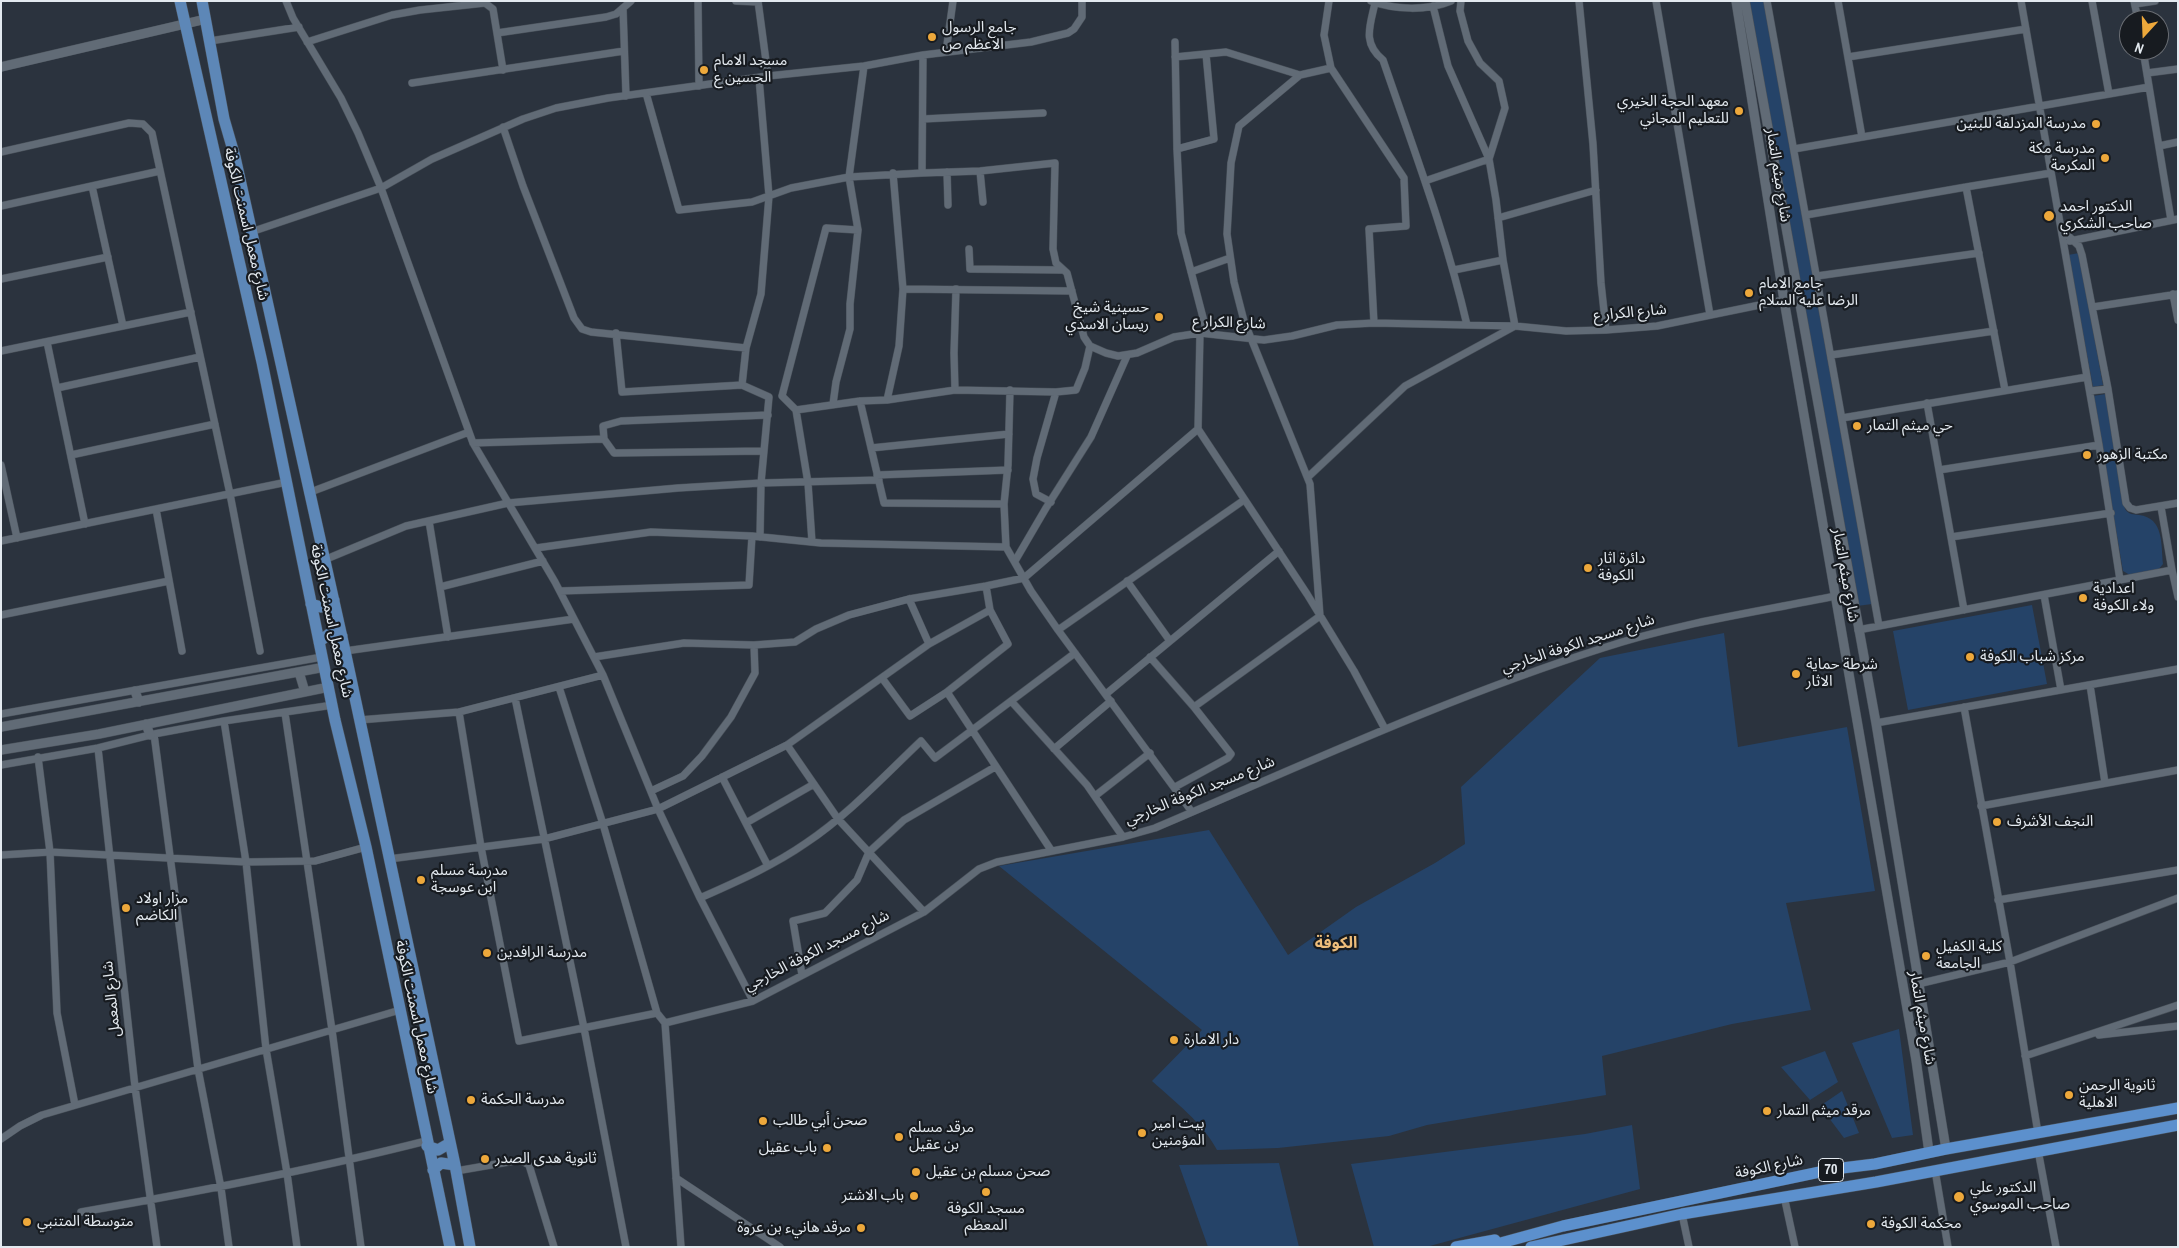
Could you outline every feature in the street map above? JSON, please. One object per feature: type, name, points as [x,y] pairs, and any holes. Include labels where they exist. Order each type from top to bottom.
[{"type":"highway","name":"شارع الكوفة","points":[[1486,1247],[1521,1236],[1834,1169],[1875,1164],[1929,1152],[2178,1108]]},
{"type":"highway","name":"شارع الكوفة","points":[[1531,1247],[1682,1214],[1876,1182],[2178,1125]]},
{"type":"highway","points":[[1875,1164],[1869,1169],[1869,1173],[1870,1177],[1876,1182]]},
{"type":"highway","points":[[1834,1169],[1842,1177],[1837,1187]]},
{"type":"highway","points":[[1456,1247],[1521,1236]]},
{"type":"main road","name":"شارع معمل اسمنت الكوفة","points":[[180,1],[260,352],[323,662],[366,847],[450,1247]]},
{"type":"main road","name":"شارع معمل اسمنت الكوفة","points":[[202,1],[224,119],[342,636],[450,1143],[470,1247]]},
{"type":"main road","points":[[312,604],[325,606],[334,600]]},
{"type":"main road","points":[[319,642],[329,634],[342,636]]},
{"type":"main road","points":[[427,1143],[438,1150],[450,1143]]},
{"type":"main road","points":[[433,1170],[441,1163],[455,1168]]},
{"type":"street","points":[[286,1],[350,115],[381,188],[473,443],[536,548],[594,657],[658,808],[700,898],[752,1001]]},
{"type":"street","points":[[497,33],[606,17],[616,14],[631,1]]},
{"type":"street","points":[[698,1],[699,86]]},
{"type":"street","points":[[736,1],[758,1],[768,76]]},
{"type":"street","points":[[946,52],[954,1]]},
{"type":"street","points":[[251,232],[381,188],[432,159],[503,127],[556,108],[768,76],[864,66],[923,55],[1016,45],[1068,33],[1079,24],[1082,17],[1082,1]]},
{"type":"street","points":[[1329,1],[1324,35],[1331,68],[1404,178],[1406,226],[1369,229],[1374,323]]},
{"type":"street","points":[[1451,1],[1433,6],[1405,8],[1373,2],[1369,34],[1371,46],[1383,60],[1425,181],[1454,270],[1467,325]]},
{"type":"street","points":[[1461,1],[1460,11],[1468,41],[1480,63],[1500,81],[1505,108],[1489,159]]},
{"type":"street","points":[[1578,1],[1594,144],[1601,283],[1606,330]]},
{"type":"street","points":[[1656,1],[1710,315]]},
{"type":"street","name":"شارع ميثم التمار","points":[[1736,1],[1784,300],[1916,1060],[1929,1152]]},
{"type":"street","name":"شارع ميثم التمار","points":[[1746,1],[1876,723],[1946,1149]]},
{"type":"street","points":[[1767,1],[1879,626]]},
{"type":"street","points":[[1838,1],[1862,137]]},
{"type":"street","points":[[2021,1],[2111,513],[2120,580]]},
{"type":"street","points":[[2092,1],[2109,94]]},
{"type":"street","points":[[2135,3],[2155,1]]},
{"type":"street","points":[[308,42],[392,15],[482,2],[488,4],[493,9],[503,70]]},
{"type":"street","points":[[1308,477],[1405,386],[1515,326],[1503,260],[1489,159],[1448,66],[1433,6]]},
{"type":"street","points":[[623,8],[626,96]]},
{"type":"street","points":[[1,67],[206,19]]},
{"type":"street","points":[[210,41],[299,27]]},
{"type":"street","points":[[1848,57],[2026,29]]},
{"type":"street","points":[[1175,42],[1176,149],[1181,233],[1203,333],[1198,429],[1320,616],[1386,729]]},
{"type":"street","points":[[412,83],[624,51]]},
{"type":"street","points":[[1175,57],[1226,52],[1300,75]]},
{"type":"street","points":[[1176,149],[1214,138],[1206,54]]},
{"type":"street","points":[[922,173],[923,55]]},
{"type":"street","points":[[2064,243],[2174,220],[2145,60]]},
{"type":"street","points":[[833,404],[836,382],[850,329],[850,304],[858,230],[850,177],[864,66]]},
{"type":"street","points":[[1320,616],[1310,484],[1242,314],[1234,282],[1227,234],[1231,163],[1239,126],[1300,75],[1331,68]]},
{"type":"street","points":[[2147,73],[2178,69]]},
{"type":"street","points":[[742,385],[746,348],[761,294],[769,196],[759,78]]},
{"type":"street","points":[[1794,149],[2149,88]]},
{"type":"street","points":[[646,94],[679,210],[752,202],[791,188],[850,177],[980,170],[1056,163],[1053,249],[1056,263],[1067,274],[1084,337],[1090,346],[1111,355],[1127,356],[1092,437],[1015,560]]},
{"type":"street","points":[[923,119],[1043,113]]},
{"type":"street","points":[[1,152],[137,122],[143,124],[152,132],[230,494],[260,651]]},
{"type":"street","points":[[503,127],[523,186],[574,318],[582,329],[591,332],[616,333],[746,348]]},
{"type":"street","points":[[2159,146],[2178,142]]},
{"type":"street","points":[[1425,181],[1489,159]]},
{"type":"street","points":[[980,170],[984,202]]},
{"type":"street","points":[[1,206],[160,171]]},
{"type":"street","points":[[947,172],[948,204]]},
{"type":"street","points":[[1806,215],[2051,173]]},
{"type":"street","points":[[886,400],[899,346],[903,288],[893,174]]},
{"type":"street","points":[[92,186],[123,326]]},
{"type":"street","points":[[1966,187],[2005,390]]},
{"type":"street","points":[[1498,218],[1596,190]]},
{"type":"street","points":[[782,396],[826,228],[858,230]]},
{"type":"street","points":[[2062,230],[2074,241],[2082,255],[2108,389],[2128,507],[2136,510],[2178,503]]},
{"type":"street","points":[[969,248],[970,269],[1061,270]]},
{"type":"street","points":[[1816,276],[1979,253]]},
{"type":"street","points":[[1,279],[108,256]]},
{"type":"street","points":[[1191,272],[1230,258]]},
{"type":"street","points":[[1454,270],[1503,260]]},
{"type":"street","points":[[903,288],[1072,292]]},
{"type":"street","points":[[955,390],[956,288]]},
{"type":"street","points":[[2092,307],[2175,294],[2178,320]]},
{"type":"street","name":"شارع الكرار ع","points":[[1127,356],[1174,337],[1203,333],[1252,339],[1292,336],[1337,324],[1374,323],[1515,326],[1566,331],[1606,330],[1658,326],[1784,300]]},
{"type":"street","points":[[1,351],[191,312]]},
{"type":"street","points":[[1830,355],[1994,331]]},
{"type":"street","points":[[616,333],[622,392],[742,385],[769,397],[782,396],[796,410],[808,483],[812,542]]},
{"type":"street","points":[[47,342],[85,524]]},
{"type":"street","points":[[796,410],[955,390],[1056,392],[1076,390],[1085,368],[1090,346]]},
{"type":"street","points":[[57,388],[200,357]]},
{"type":"street","points":[[1842,418],[2087,377]]},
{"type":"street","points":[[2090,391],[2108,389]]},
{"type":"street","points":[[1010,390],[1008,470],[1004,504],[1006,547],[1031,591],[1058,630],[1192,812]]},
{"type":"street","points":[[1051,502],[1036,494],[1033,479],[1056,392]]},
{"type":"street","points":[[760,537],[761,483],[769,397]]},
{"type":"street","points":[[860,401],[884,503],[1004,504]]},
{"type":"street","points":[[1927,404],[1964,610]]},
{"type":"street","points":[[764,451],[614,453],[604,439],[603,426],[621,421],[768,415]]},
{"type":"street","points":[[71,455],[215,424]]},
{"type":"street","points":[[594,657],[684,643],[754,645],[795,642],[816,628],[849,615],[910,599],[1024,578],[1198,429]]},
{"type":"street","points":[[308,492],[469,432]]},
{"type":"street","points":[[871,448],[1009,434]]},
{"type":"street","points":[[473,443],[604,439]]},
{"type":"street","points":[[1939,470],[2099,445]]},
{"type":"street","points":[[1,465],[17,538]]},
{"type":"street","points":[[324,560],[406,526],[508,503],[678,488],[761,483],[808,483],[1008,470]]},
{"type":"street","points":[[1,541],[287,482]]},
{"type":"street","points":[[1058,630],[1244,500]]},
{"type":"street","points":[[2160,507],[2178,597]]},
{"type":"street","points":[[156,509],[182,651]]},
{"type":"street","points":[[1951,537],[2111,513]]},
{"type":"street","points":[[429,521],[448,637]]},
{"type":"street","points":[[536,548],[651,532],[752,536],[812,542],[1006,547]]},
{"type":"street","points":[[560,591],[749,586],[752,536]]},
{"type":"street","points":[[1106,694],[1279,551]]},
{"type":"street","points":[[440,586],[543,561]]},
{"type":"street","points":[[1858,630],[2172,570]]},
{"type":"street","points":[[1,615],[169,581]]},
{"type":"street","points":[[1127,581],[1170,641]]},
{"type":"street","points":[[882,678],[910,716],[947,692],[1008,644],[990,610],[986,586]]},
{"type":"street","points":[[2044,595],[2061,690]]},
{"type":"street","name":"شارع مسجد الكوفة الخارجي","points":[[664,1023],[752,1001],[924,912],[979,869],[997,862],[1123,837],[1155,828],[1386,729],[1508,680],[1604,647],[1649,634],[1835,596]]},
{"type":"street","points":[[910,599],[929,644]]},
{"type":"street","points":[[389,859],[544,839],[658,808],[787,745],[929,644],[990,610]]},
{"type":"street","points":[[1194,707],[1320,616]]},
{"type":"street","points":[[345,651],[574,619]]},
{"type":"street","points":[[651,791],[683,776],[702,756],[731,717],[755,674],[754,645]]},
{"type":"street","points":[[700,898],[768,866],[806,843],[838,818],[921,741],[935,758],[1075,653]]},
{"type":"street","points":[[1150,657],[1194,707],[1231,754],[1228,758],[1175,787]]},
{"type":"street","points":[[1,727],[299,672],[323,662]]},
{"type":"street","points":[[1,714],[323,662]]},
{"type":"street","points":[[1876,723],[2178,669]]},
{"type":"street","points":[[299,672],[305,692]]},
{"type":"street","points":[[359,720],[459,712],[603,675]]},
{"type":"street","points":[[2090,685],[2105,783]]},
{"type":"street","points":[[1,750],[146,724],[329,687]]},
{"type":"street","points":[[559,687],[603,824],[657,1013],[664,1023],[681,1247]]},
{"type":"street","points":[[135,691],[139,702]]},
{"type":"street","points":[[947,692],[1051,850]]},
{"type":"street","points":[[515,698],[584,1028],[626,1247]]},
{"type":"street","points":[[1011,701],[1087,786],[1123,837]]},
{"type":"street","points":[[1054,749],[1111,701]]},
{"type":"street","points":[[1,765],[98,748],[152,735],[333,705]]},
{"type":"street","points":[[1964,707],[2010,962],[2038,1133]]},
{"type":"street","points":[[459,712],[481,847],[519,1041],[657,1013]]},
{"type":"street","points":[[284,713],[332,1030],[361,1247]]},
{"type":"street","points":[[224,722],[246,862],[266,1049],[297,1247]]},
{"type":"street","points":[[146,724],[152,735],[198,1069],[221,1188],[229,1247]]},
{"type":"street","points":[[787,745],[838,818],[924,912]]},
{"type":"street","name":"شارع المعمل","points":[[98,748],[135,1087],[157,1247]]},
{"type":"street","points":[[1095,796],[1150,753]]},
{"type":"street","points":[[38,758],[50,852],[57,1013],[75,1105]]},
{"type":"street","points":[[802,975],[793,921],[826,913],[857,880],[869,852],[904,820],[995,767]]},
{"type":"street","points":[[1982,806],[2178,770]]},
{"type":"street","points":[[722,777],[768,866]]},
{"type":"street","points":[[746,823],[814,784]]},
{"type":"street","points":[[1,855],[50,852],[246,862],[315,861],[366,847]]},
{"type":"street","points":[[1998,900],[2178,870]]},
{"type":"street","points":[[1883,875],[1900,873]]},
{"type":"street","points":[[1918,984],[2010,962],[2178,898]]},
{"type":"street","points":[[2025,1056],[2178,1005]]},
{"type":"street","points":[[1,1139],[42,1114],[400,1010]]},
{"type":"street","points":[[2083,1037],[2178,1026]]},
{"type":"street","points":[[81,1212],[221,1188],[427,1143]]},
{"type":"street","points":[[2038,1150],[2056,1247]]},
{"type":"street","points":[[455,1168],[520,1160],[526,1162],[529,1166],[554,1247]]},
{"type":"street","points":[[1935,1170],[1948,1247]]},
{"type":"street","points":[[676,1178],[780,1247]]},
{"type":"street","points":[[1784,1196],[1794,1247]]},
{"type":"street","points":[[1682,1214],[1689,1247]]},
{"type":"shaded area","points":[[1749,1],[1765,1],[1872,604],[1857,606]]},
{"type":"shaded area","points":[[2079,253],[2103,385],[2093,387],[2068,255]]},
{"type":"shaded area","points":[[2106,394],[2125,509],[2130,513],[2147,517],[2157,527],[2160,533],[2163,564],[2158,570],[2130,575],[2123,571],[2093,396]]},
{"type":"shaded area","name":"مركز شباب الكوفة","points":[[2032,605],[2047,684],[1908,710],[1893,631]]},
{"type":"shaded area","points":[[1724,633],[1738,747],[1847,727],[1875,891],[1786,903],[1811,1010],[1732,1024],[1602,1056],[1606,1095],[1427,1125],[1389,1136],[1278,1148],[1217,1150],[1196,1121],[1152,1081],[1202,1030],[999,866],[1209,830],[1288,955],[1356,907],[1465,844],[1461,787],[1600,658]]},
{"type":"shaded area","points":[[1899,1029],[1913,1135],[1892,1138],[1852,1043]]},
{"type":"shaded area","points":[[1825,1051],[1838,1082],[1810,1100],[1781,1067]]},
{"type":"shaded area","points":[[1842,1091],[1859,1133],[1844,1138],[1820,1106]]},
{"type":"shaded area","points":[[1632,1125],[1640,1189],[1426,1247],[1374,1247],[1351,1164],[1585,1134]]},
{"type":"shaded area","points":[[1279,1163],[1299,1247],[1208,1247],[1179,1165]]},
{"type":"place","name":"جامع الرسول الاعظم ص","points":[[932,37]]},
{"type":"place","name":"مسجد الامام الحسين ع","points":[[704,70]]},
{"type":"place","name":"معهد الحجة الخيري للتعليم المجاني","points":[[1739,111]]},
{"type":"place","name":"مدرسة المزدلفة للبنين","points":[[2096,124]]},
{"type":"place","name":"مدرسة مكة المكرمة","points":[[2105,158]]},
{"type":"place","name":"الدكتور احمد صاحب الشكري","points":[[2049,216]]},
{"type":"place","name":"جامع الامام الرضا عليه السلام","points":[[1749,293]]},
{"type":"place","name":"حسينية شيخ ريسان الاسدي","points":[[1159,317]]},
{"type":"place","name":"حي ميثم التمار","points":[[1857,426]]},
{"type":"place","name":"مكتبة الزهور","points":[[2087,455]]},
{"type":"place","name":"دائرة اثار الكوفة","points":[[1588,568]]},
{"type":"place","name":"اعدادية ولاء الكوفة","points":[[2083,598]]},
{"type":"place","name":"مركز شباب الكوفة","points":[[1970,657]]},
{"type":"place","name":"شرطة حماية الاثار","points":[[1796,674]]},
{"type":"place","name":"النجف الأشرف","points":[[1997,822]]},
{"type":"place","name":"مدرسة مسلم ابن عوسجة","points":[[421,880]]},
{"type":"place","name":"مزار اولاد الكاضم","points":[[126,908]]},
{"type":"place","name":"مدرسة الرافدين","points":[[487,953]]},
{"type":"place","name":"كلية الكفيل الجامعة","points":[[1926,956]]},
{"type":"place","name":"دار الامارة","points":[[1174,1040]]},
{"type":"place","name":"ثانوية الرحمن الاهلية","points":[[2069,1095]]},
{"type":"place","name":"مدرسة الحكمة","points":[[471,1100]]},
{"type":"place","name":"مرقد ميثم التمار","points":[[1767,1111]]},
{"type":"place","name":"صحن أبي طالب","points":[[763,1121]]},
{"type":"place","name":"بيت امير المؤمنين","points":[[1142,1133]]},
{"type":"place","name":"مرقد مسلم بن عقيل","points":[[899,1137]]},
{"type":"place","name":"باب عقيل","points":[[827,1148]]},
{"type":"place","name":"ثانوية هدى الصدر","points":[[485,1159]]},
{"type":"place","name":"صحن مسلم بن عقيل","points":[[916,1172]]},
{"type":"place","name":"مسجد الكوفة المعظم","points":[[986,1192]]},
{"type":"place","name":"باب الاشتر","points":[[914,1196]]},
{"type":"place","name":"الدكتور علي صاحب الموسوي","points":[[1959,1197]]},
{"type":"place","name":"متوسطة المتنبي","points":[[27,1222]]},
{"type":"place","name":"محكمة الكوفة","points":[[1871,1224]]},
{"type":"place","name":"مرقد هانيء بن عروة","points":[[861,1228]]},
{"type":"district","name":"الكوفة","points":[[1336,944]]}]
